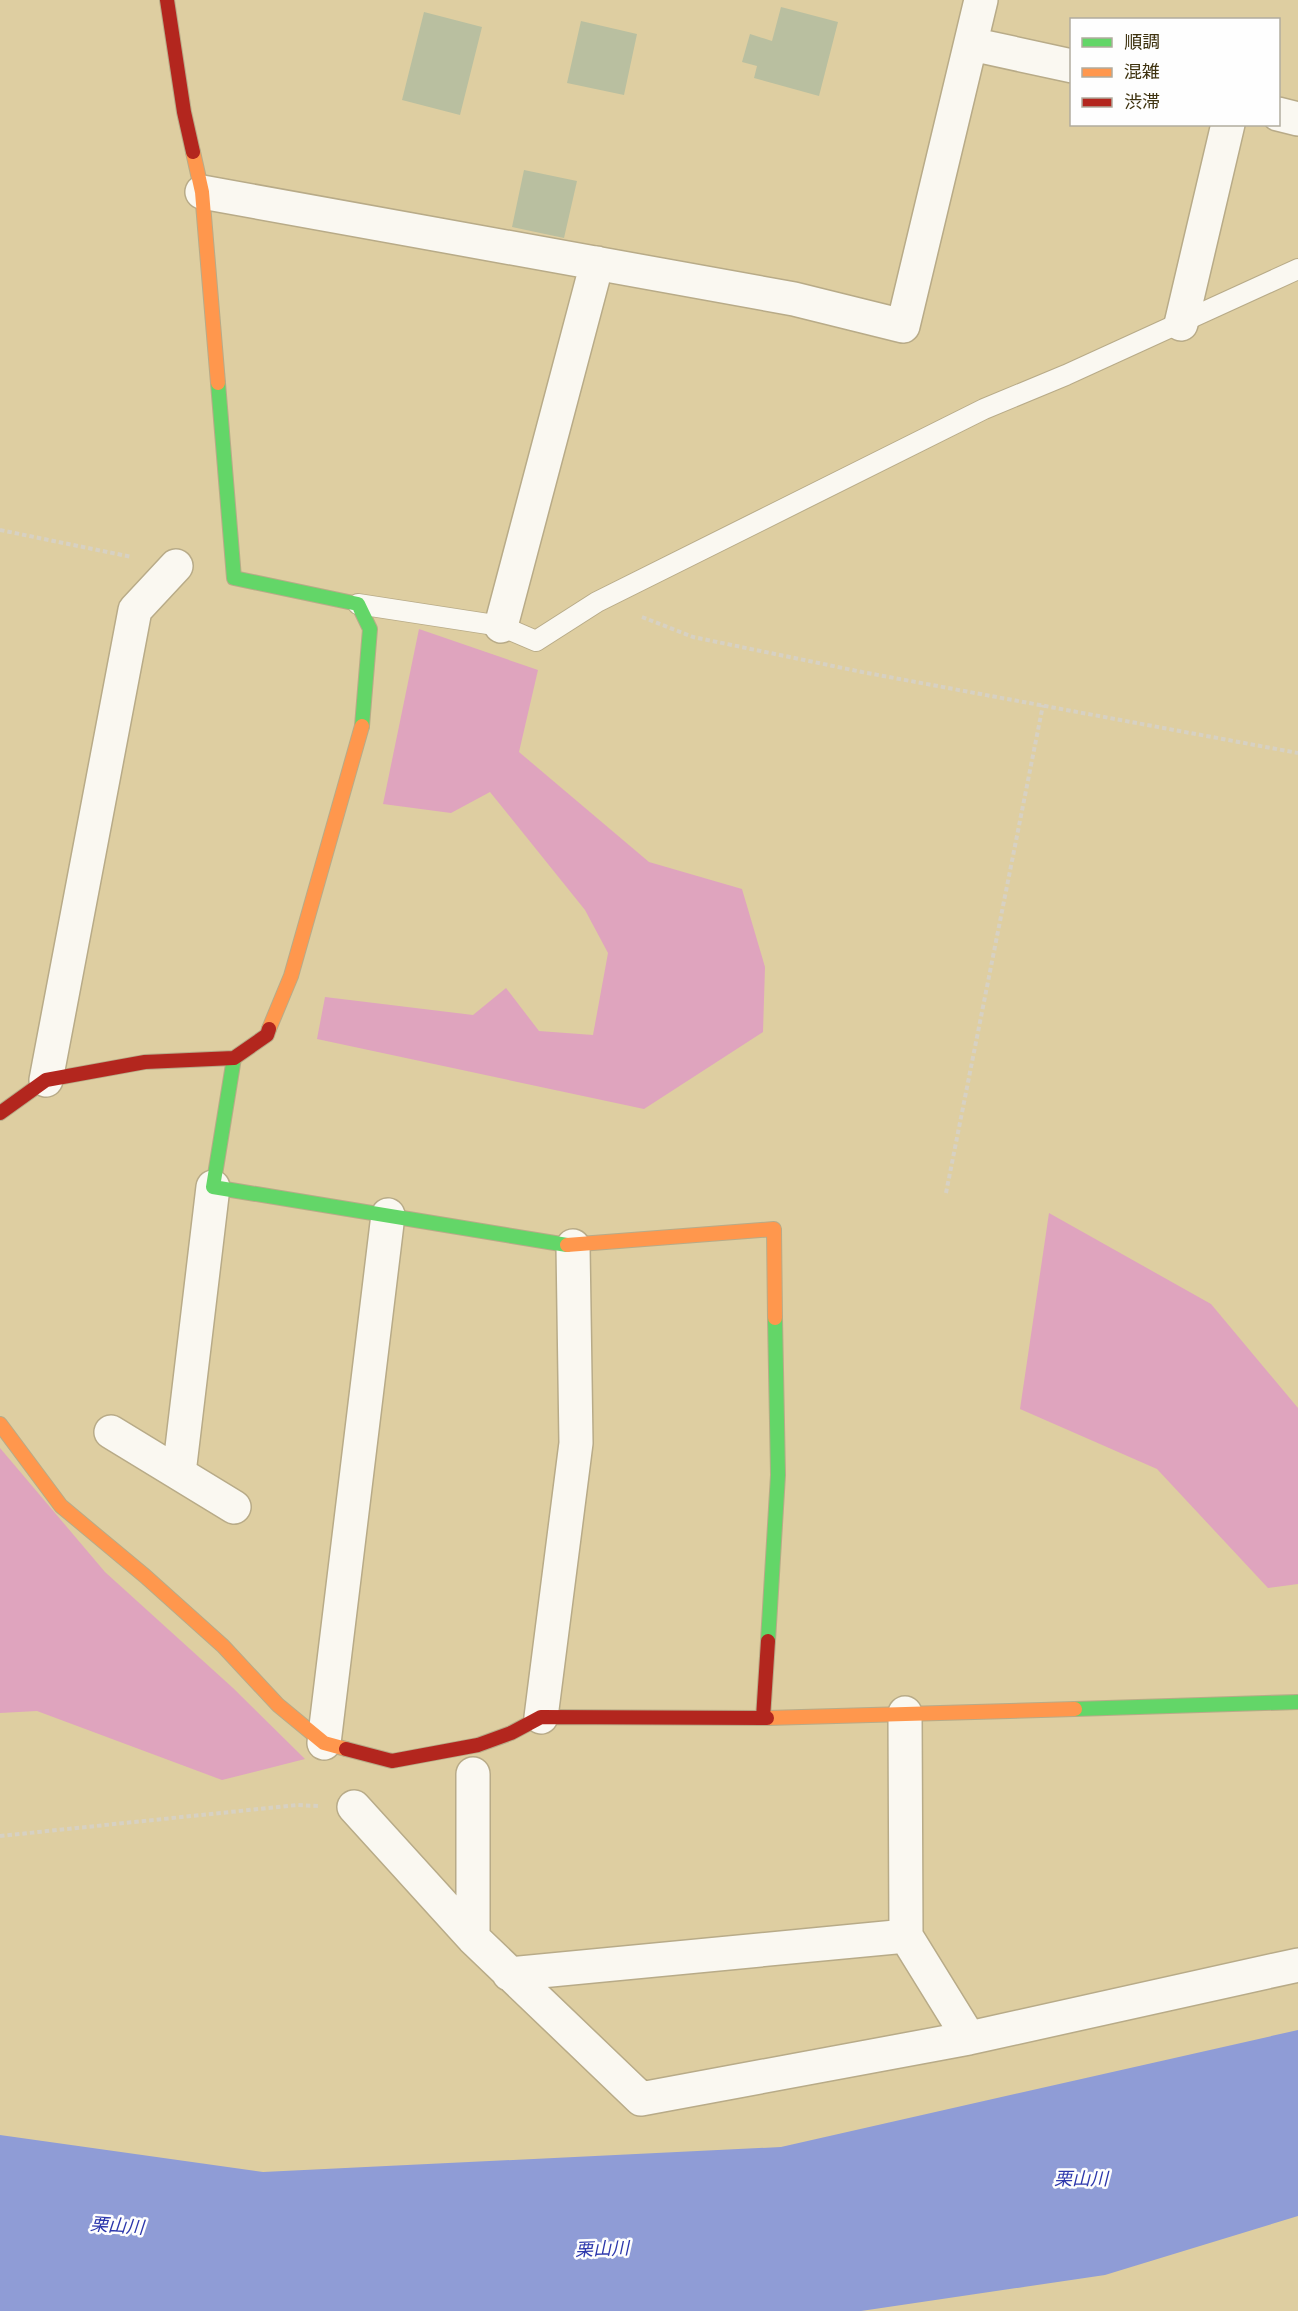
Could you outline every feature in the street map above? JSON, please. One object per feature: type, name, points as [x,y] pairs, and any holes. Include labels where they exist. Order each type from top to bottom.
[{"type":"street","points":[[0,1113],[46,1080],[146,1062],[234,1058],[267,1035],[291,976],[364,719],[370,629],[358,604],[234,578],[202,192],[184,112],[167,0]]},
{"type":"street","points":[[202,192],[794,299],[903,326],[981,0]]},
{"type":"street","points":[[971,44],[1070,66]]},
{"type":"street","points":[[1280,114],[1298,119]]},
{"type":"street","points":[[1181,324],[1228,126]]},
{"type":"street","points":[[501,626],[597,263]]},
{"type":"street","points":[[46,1080],[135,610],[176,566]]},
{"type":"street","points":[[179,1473],[213,1187],[234,1058]]},
{"type":"street","points":[[213,1187],[573,1246],[774,1229],[778,1475],[763,1718]]},
{"type":"street","points":[[324,1743],[388,1215]]},
{"type":"street","points":[[541,1717],[576,1443],[573,1246]]},
{"type":"street","points":[[0,1424],[61,1506],[145,1576],[223,1646],[278,1705],[324,1743],[393,1761],[478,1745],[541,1717],[763,1718],[1298,1702]]},
{"type":"street","points":[[111,1432],[234,1507]]},
{"type":"street","points":[[905,1713],[906,1936],[969,2038]]},
{"type":"street","points":[[473,1774],[473,1938]]},
{"type":"street","points":[[354,1807],[473,1938],[641,2099],[969,2038],[1298,1965]]},
{"type":"street","points":[[509,1974],[906,1936]]},
{"type":"lane","points":[[358,604],[501,626],[536,641],[597,602],[984,409],[1181,324],[1298,269]]},
{"type":"path","points":[[0,531],[176,566]]},
{"type":"path","points":[[597,602],[693,637],[862,672],[1298,753]]},
{"type":"path","points":[[946,1193],[1043,705]]},
{"type":"path","points":[[0,1836],[297,1805],[354,1807]]},
{"type":"shaded area","points":[[419,629],[538,670],[519,752],[649,862],[742,889],[765,967],[763,1032],[644,1109],[317,1039],[325,997],[473,1015],[506,988],[539,1031],[593,1035],[608,953],[585,910],[490,792],[451,813],[383,804]]},
{"type":"shaded area","points":[[1049,1213],[1211,1304],[1298,1408],[1298,1584],[1268,1588],[1157,1469],[1020,1409]]},
{"type":"shaded area","points":[[0,1448],[105,1572],[233,1688],[305,1759],[222,1780],[37,1711],[0,1713]]},
{"type":"water","name":"栗山川","points":[[1298,2030],[1298,2216],[1105,2275],[861,2311],[0,2311],[0,2135],[263,2172],[781,2147]]},
{"type":"building","points":[[781,7],[838,22],[819,96],[754,78],[757,66],[742,62],[750,34],[772,41]]},
{"type":"building","points":[[424,12],[482,27],[460,115],[402,100]]},
{"type":"building","points":[[581,21],[637,34],[624,95],[567,83]]},
{"type":"building","points":[[524,170],[577,181],[564,238],[512,227]]},
{"type":"traffic: fast","points":[[218,383],[234,578],[358,604],[370,629],[362,726]]},
{"type":"traffic: fast","points":[[234,1058],[213,1187],[567,1245]]},
{"type":"traffic: fast","points":[[768,1641],[778,1475],[775,1318]]},
{"type":"traffic: fast","points":[[1075,1709],[1298,1702]]},
{"type":"traffic: slow","points":[[193,152],[202,192],[218,383]]},
{"type":"traffic: slow","points":[[269,1029],[291,976],[362,726]]},
{"type":"traffic: slow","points":[[567,1245],[774,1229],[775,1318]]},
{"type":"traffic: slow","points":[[0,1424],[61,1506],[145,1576],[223,1646],[278,1705],[324,1743],[346,1749]]},
{"type":"traffic: slow","points":[[767,1718],[1075,1709]]},
{"type":"traffic: jam","points":[[167,0],[184,112],[193,152]]},
{"type":"traffic: jam","points":[[0,1113],[46,1080],[145,1062],[234,1058],[267,1035],[269,1029]]},
{"type":"traffic: jam","points":[[763,1718],[768,1641]]},
{"type":"traffic: jam","points":[[346,1749],[392,1761],[478,1745],[511,1733],[541,1717],[767,1718]]}]
